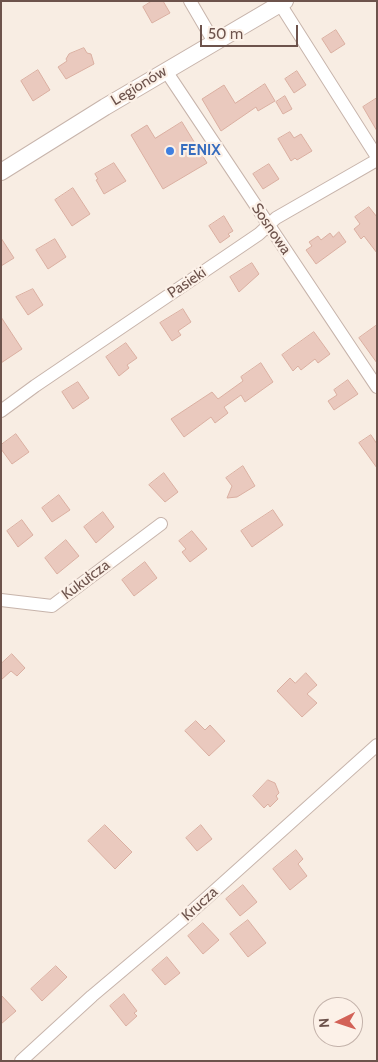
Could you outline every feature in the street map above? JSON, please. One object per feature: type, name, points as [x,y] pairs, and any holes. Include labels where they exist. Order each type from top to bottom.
[{"type":"street","points":[[190,1],[214,42]]},
{"type":"street","name":"Legionów","points":[[1,172],[166,70],[282,3],[377,158]]},
{"type":"street","name":"Sosnowa","points":[[166,70],[268,226],[377,387]]},
{"type":"street","name":"Pasieki","points":[[1,411],[259,234],[276,218],[377,158]]},
{"type":"street","name":"Kukułcza","points":[[1,600],[52,606],[161,524]]},
{"type":"street","name":"Krucza","points":[[21,1061],[92,996],[181,921],[377,745]]},
{"type":"building","points":[[152,1],[163,1],[170,13],[152,23],[143,7]]},
{"type":"building","points":[[336,30],[345,44],[331,53],[322,39]]},
{"type":"building","points":[[84,48],[87,53],[91,54],[94,64],[66,79],[58,67],[67,61],[66,59],[69,54]]},
{"type":"building","points":[[38,70],[50,90],[33,101],[21,81]]},
{"type":"building","points":[[297,71],[306,85],[294,93],[285,79]]},
{"type":"building","points":[[265,84],[275,101],[258,111],[256,107],[221,131],[202,99],[224,85],[235,103]]},
{"type":"building","points":[[285,96],[292,109],[283,114],[276,102]]},
{"type":"building","points":[[377,98],[377,131],[363,107]]},
{"type":"building","name":"FENIX","points":[[182,122],[207,163],[163,189],[131,135],[147,125],[155,138]]},
{"type":"building","points":[[290,132],[294,138],[301,134],[312,151],[297,160],[295,158],[291,161],[278,139]]},
{"type":"building","points":[[114,163],[126,181],[104,194],[96,180],[98,179],[95,174]]},
{"type":"building","points":[[269,164],[279,179],[263,189],[253,174]]},
{"type":"building","points":[[73,188],[90,214],[72,226],[55,200]]},
{"type":"building","points":[[369,207],[377,217],[377,253],[364,236],[361,239],[354,229],[360,224],[355,217]]},
{"type":"building","points":[[224,216],[233,231],[228,234],[230,236],[220,243],[209,226]]},
{"type":"building","points":[[339,232],[346,242],[316,264],[306,250],[312,246],[309,242],[318,236],[321,240],[330,233],[333,237]]},
{"type":"building","points":[[1,238],[14,258],[1,266]]},
{"type":"building","points":[[55,239],[66,257],[48,269],[36,250]]},
{"type":"building","points":[[252,263],[259,274],[239,292],[230,277]]},
{"type":"building","points":[[33,289],[43,305],[28,315],[16,297]]},
{"type":"building","points":[[183,309],[191,322],[178,331],[181,335],[172,341],[160,323]]},
{"type":"building","points":[[1,317],[22,349],[1,363]]},
{"type":"building","points":[[377,325],[377,363],[359,338]]},
{"type":"building","points":[[314,332],[330,354],[318,363],[315,359],[301,370],[298,366],[293,371],[282,355]]},
{"type":"building","points":[[126,343],[137,358],[127,365],[129,368],[119,376],[106,357]]},
{"type":"building","points":[[261,363],[273,382],[245,402],[241,395],[224,407],[228,413],[215,423],[211,417],[184,437],[171,419],[212,392],[218,399],[243,381],[241,377]]},
{"type":"building","points":[[348,380],[358,394],[334,410],[328,401],[337,395],[334,390]]},
{"type":"building","points":[[78,382],[89,398],[73,409],[62,392]]},
{"type":"building","points":[[16,434],[29,452],[12,464],[1,449],[1,445]]},
{"type":"building","points":[[371,435],[377,444],[377,468],[359,443]]},
{"type":"building","points":[[243,466],[255,486],[237,497],[227,498],[232,486],[226,478]]},
{"type":"building","points":[[164,473],[178,492],[165,502],[149,485]]},
{"type":"building","points":[[59,495],[70,510],[52,522],[42,508]]},
{"type":"building","points":[[273,510],[283,525],[252,547],[241,531]]},
{"type":"building","points":[[103,512],[114,527],[96,543],[84,527]]},
{"type":"building","points":[[22,520],[33,535],[18,547],[7,531]]},
{"type":"building","points":[[192,531],[207,549],[190,562],[182,552],[186,549],[179,541]]},
{"type":"building","points":[[66,540],[79,556],[57,574],[45,558]]},
{"type":"building","points":[[145,562],[157,578],[134,596],[122,580]]},
{"type":"building","points":[[12,654],[25,668],[17,676],[11,671],[1,680],[1,664]]},
{"type":"building","points":[[306,673],[317,685],[307,694],[317,703],[302,717],[277,691],[290,678],[295,683]]},
{"type":"building","points":[[196,721],[205,730],[210,725],[225,741],[209,756],[185,731]]},
{"type":"building","points":[[268,780],[275,783],[279,793],[276,796],[278,799],[270,807],[268,804],[264,808],[253,796]]},
{"type":"building","points":[[105,825],[132,852],[115,869],[88,841]]},
{"type":"building","points":[[201,825],[212,839],[197,851],[186,838]]},
{"type":"building","points":[[296,850],[303,859],[298,864],[307,876],[290,890],[273,869]]},
{"type":"building","points":[[243,885],[257,902],[240,916],[226,899]]},
{"type":"building","points":[[248,920],[266,943],[248,957],[230,934]]},
{"type":"building","points":[[203,923],[219,940],[203,954],[188,936]]},
{"type":"building","points":[[167,957],[180,973],[165,985],[152,970]]},
{"type":"building","points":[[56,966],[67,977],[42,1001],[31,989]]},
{"type":"building","points":[[124,994],[137,1011],[134,1013],[137,1016],[126,1026],[110,1006]]},
{"type":"building","points":[[1,995],[16,1011],[1,1024]]},
{"type":"place","name":"FENIX","points":[[170,151]]}]
